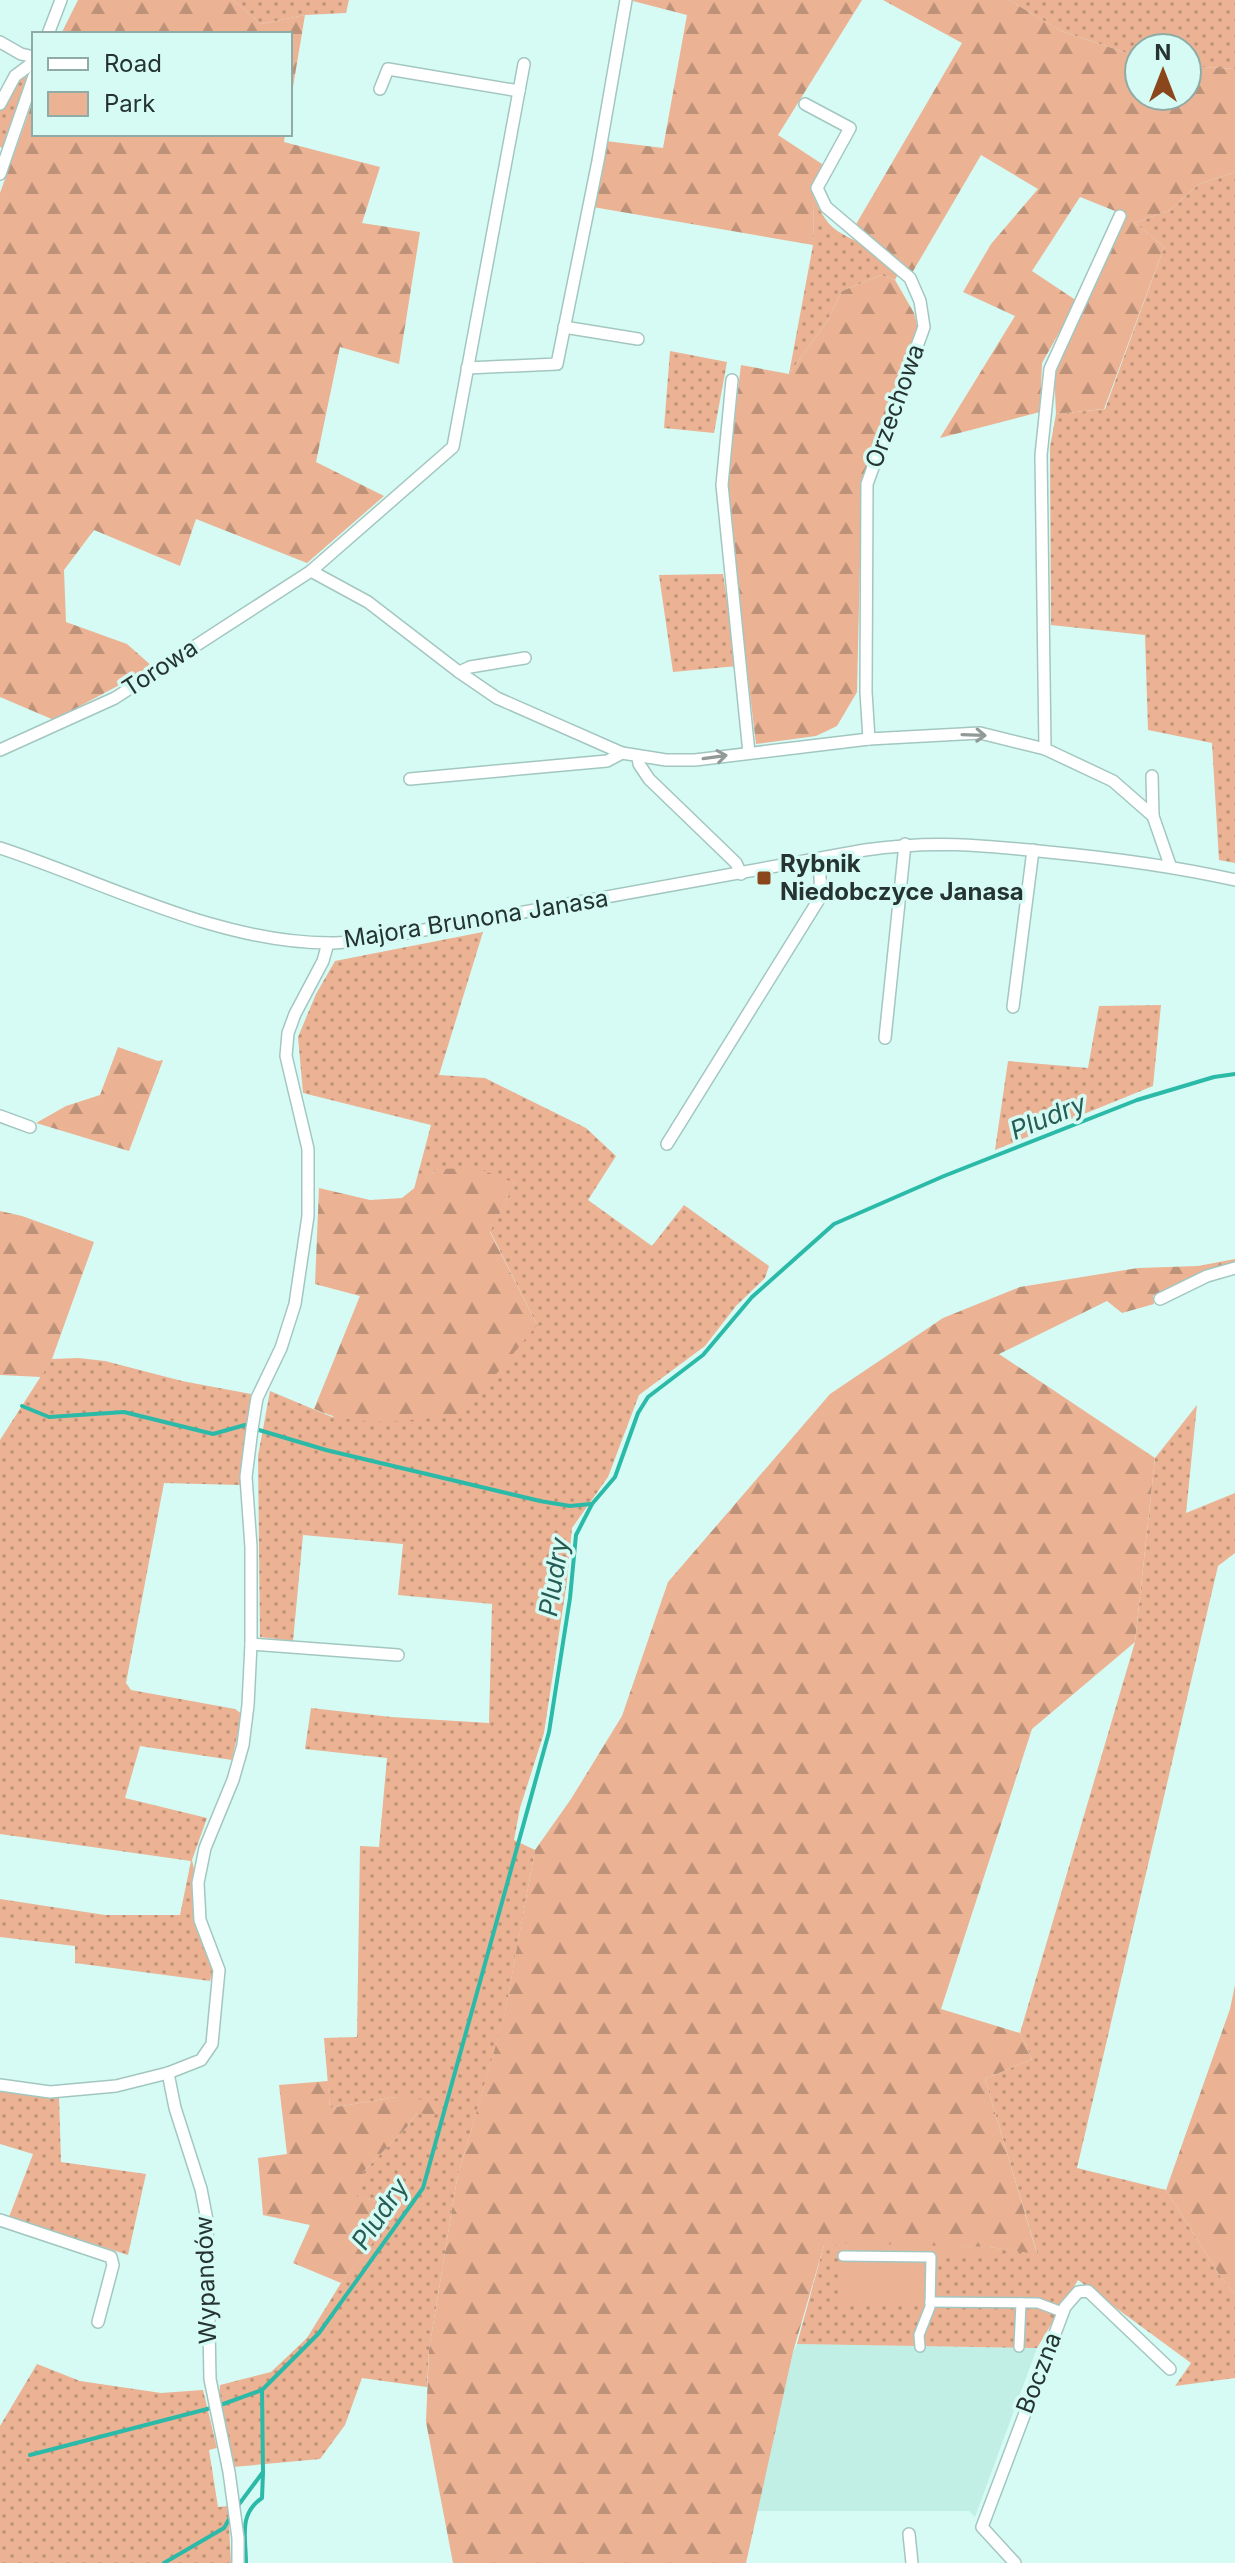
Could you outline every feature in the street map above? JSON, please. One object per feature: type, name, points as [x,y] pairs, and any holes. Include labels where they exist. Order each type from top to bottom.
[{"type":"street","points":[[49,32],[61,0]]},
{"type":"street","points":[[467,368],[557,364],[598,161],[626,0]]},
{"type":"street","points":[[0,42],[32,59]]},
{"type":"street","points":[[0,104],[15,76],[32,62]]},
{"type":"street","points":[[524,64],[453,447],[311,571],[368,602],[497,698],[622,753],[679,761],[869,739],[980,733],[1045,749],[1113,781],[1153,816]]},
{"type":"street","points":[[380,89],[388,69],[519,91]]},
{"type":"street","points":[[0,174],[32,82]]},
{"type":"street","name":"Orzechowa","points":[[805,104],[850,128],[817,188],[826,207],[910,278],[920,301],[924,327],[867,484],[866,692],[869,739]]},
{"type":"street","points":[[1045,749],[1041,455],[1050,369],[1120,216]]},
{"type":"street","points":[[564,327],[638,339]]},
{"type":"street","points":[[732,380],[722,485],[749,753]]},
{"type":"street","name":"Torowa","points":[[0,750],[115,698],[311,571]]},
{"type":"street","points":[[459,672],[470,667],[525,658]]},
{"type":"street","points":[[410,779],[607,761],[622,753]]},
{"type":"street","points":[[638,757],[649,779],[736,863],[741,874]]},
{"type":"street","points":[[1152,776],[1153,816],[1170,865]]},
{"type":"street","name":"Majora Brunona Janasa","points":[[0,848],[217,924],[292,940],[328,943],[402,934],[905,844],[944,843],[1033,850],[1170,865],[1235,880]]},
{"type":"street","points":[[885,1038],[905,844]]},
{"type":"street","points":[[1013,1007],[1033,850]]},
{"type":"street","points":[[667,1144],[821,896],[819,859]]},
{"type":"street","points":[[0,2085],[50,2092],[116,2086],[168,2073],[201,2060],[212,2044],[219,1970],[200,1920],[198,1883],[205,1848],[233,1780],[243,1745],[251,1644],[251,1547],[246,1477],[257,1398],[281,1348],[295,1304],[308,1216],[308,1149],[286,1056],[288,1033],[323,961],[328,943]]},
{"type":"street","points":[[0,1116],[30,1127]]},
{"type":"street","points":[[1160,1299],[1207,1276],[1235,1268]]},
{"type":"street","points":[[251,1644],[398,1655]]},
{"type":"street","name":"Wypandów","points":[[168,2073],[207,2220],[210,2379],[229,2472],[238,2563]]},
{"type":"street","points":[[0,2220],[111,2257],[113,2265],[98,2322]]},
{"type":"street","points":[[843,2256],[931,2257],[930,2302],[919,2335],[920,2347]]},
{"type":"street","name":"Boczna","points":[[1015,2563],[982,2527],[1062,2312],[1078,2292],[1088,2291],[1170,2369]]},
{"type":"street","points":[[930,2302],[1038,2303],[1062,2312]]},
{"type":"street","points":[[1019,2347],[1021,2303]]},
{"type":"street","points":[[909,2534],[912,2563]]},
{"type":"shaded area","points":[[797,2344],[1037,2348],[975,2517],[969,2511],[756,2511]]},
{"type":"green space","points":[[78,0],[233,0],[261,24],[305,15],[292,93],[292,32],[62,32]]},
{"type":"green space","points":[[233,0],[349,0],[346,13],[305,15],[261,24]]},
{"type":"green space","points":[[629,0],[862,0],[778,135],[822,164],[814,198],[813,245],[593,207],[606,141],[663,148],[687,15]]},
{"type":"green space","points":[[883,0],[1009,0],[1061,31],[1123,52],[1123,112],[1203,112],[1203,67],[1235,69],[1235,172],[1199,184],[1170,210],[1135,223],[1164,247],[1104,409],[1056,414],[1054,369],[1125,215],[1080,197],[1032,271],[1077,301],[1042,363],[1040,412],[940,438],[1015,316],[963,292],[991,244],[1038,189],[981,155],[912,273],[855,226],[962,43]]},
{"type":"green space","points":[[1009,0],[1235,0],[1235,69],[1203,67],[1203,32],[1123,32],[1123,52],[1061,31]]},
{"type":"green space","points":[[25,73],[27,84],[5,149],[0,147],[0,107]]},
{"type":"green space","points":[[32,104],[32,136],[285,136],[284,142],[380,167],[362,223],[420,232],[399,364],[340,347],[316,462],[384,496],[307,563],[196,519],[180,566],[94,530],[64,570],[66,622],[127,644],[153,667],[54,720],[0,697],[0,193]]},
{"type":"green space","points":[[1235,172],[1235,863],[1219,860],[1212,743],[1148,730],[1145,635],[1051,625],[1050,447],[1056,414],[1105,409],[1164,247],[1135,223],[1170,210],[1199,184]]},
{"type":"green space","points":[[814,198],[830,225],[872,251],[898,274],[895,280],[881,275],[842,291],[826,323],[789,374],[813,245]]},
{"type":"green space","points":[[881,275],[895,280],[914,313],[918,329],[862,480],[857,692],[837,726],[816,736],[756,744],[727,480],[741,365],[789,374],[826,323],[842,291]]},
{"type":"green space","points":[[670,351],[727,362],[714,433],[664,428]]},
{"type":"green space","points":[[723,574],[737,666],[673,672],[659,575]]},
{"type":"green space","points":[[483,932],[439,1075],[485,1078],[586,1128],[616,1156],[588,1200],[652,1246],[684,1205],[769,1266],[765,1278],[736,1306],[705,1346],[639,1395],[608,1477],[572,1528],[544,1733],[520,1808],[514,1840],[535,1850],[504,2018],[457,2179],[429,2350],[427,2387],[362,2378],[345,2425],[320,2459],[233,2467],[219,2396],[220,2385],[271,2372],[307,2338],[341,2283],[401,2206],[356,2197],[364,2171],[417,2113],[396,2097],[330,2108],[324,2038],[357,2037],[360,1846],[379,1847],[387,1758],[305,1749],[311,1708],[489,1723],[492,1604],[398,1595],[403,1544],[303,1535],[293,1641],[260,1637],[258,1456],[270,1391],[332,1417],[537,1325],[490,1231],[515,1183],[438,1169],[414,1189],[431,1125],[303,1093],[298,1037],[316,994],[335,961]]},
{"type":"green space","points":[[1161,1005],[1153,1086],[995,1150],[1008,1061],[1088,1068],[1099,1006]]},
{"type":"green space","points":[[118,1047],[163,1060],[129,1151],[36,1123],[66,1106],[100,1095]]},
{"type":"green space","points":[[477,1168],[515,1183],[490,1232],[537,1325],[462,1415],[368,1421],[314,1409],[360,1296],[315,1284],[319,1188],[370,1200],[402,1198],[438,1169]]},
{"type":"green space","points":[[0,1211],[94,1242],[52,1359],[41,1377],[0,1375]]},
{"type":"green space","points":[[1235,1259],[1235,1266],[1203,1274],[1153,1296],[1154,1304],[1122,1313],[1107,1301],[999,1354],[1155,1458],[1135,1642],[1032,1729],[941,2009],[1020,2033],[1032,2059],[985,2079],[1037,2254],[989,2247],[824,2245],[793,2352],[746,2563],[453,2563],[426,2422],[429,2350],[457,2179],[504,2017],[535,1850],[571,1799],[622,1716],[668,1582],[830,1394],[943,1318],[1020,1287],[1138,1268],[1198,1266]]},
{"type":"green space","points":[[52,1359],[105,1361],[182,1381],[251,1394],[241,1485],[164,1483],[126,1683],[131,1690],[235,1709],[242,1714],[232,1760],[140,1746],[125,1798],[207,1818],[192,1860],[215,1967],[210,1981],[75,1963],[75,1946],[0,1937],[0,1899],[105,1915],[180,1915],[191,1861],[0,1834],[0,1440]]},
{"type":"green space","points":[[1197,1405],[1186,1513],[1235,1493],[1235,1553],[1218,1566],[1077,2168],[1166,2190],[1222,2279],[1235,2294],[1235,2378],[1175,2386],[1191,2363],[1078,2280],[1037,2348],[797,2344],[824,2245],[989,2247],[1037,2253],[985,2079],[1032,2059],[1020,2033],[1135,1642],[1155,1458]]},
{"type":"green space","points":[[1235,1985],[1235,2294],[1222,2279],[1166,2190],[1230,2009]]},
{"type":"green space","points":[[328,2081],[330,2108],[396,2097],[438,2101],[434,2115],[417,2113],[364,2171],[357,2197],[402,2206],[341,2283],[293,2263],[310,2225],[263,2215],[258,2158],[287,2154],[279,2085]]},
{"type":"green space","points":[[0,2091],[59,2096],[61,2162],[146,2174],[128,2255],[9,2217],[33,2154],[0,2144]]},
{"type":"green space","points":[[840,2243],[990,2247],[990,2255],[840,2253]]},
{"type":"green space","points":[[841,2257],[928,2259],[927,2306],[840,2306]]},
{"type":"green space","points":[[37,2364],[80,2381],[161,2393],[203,2390],[217,2448],[209,2450],[218,2507],[228,2506],[231,2563],[0,2563],[0,2426]]},
{"type":"waterway","name":"Pludry","points":[[30,2455],[215,2407],[262,2390],[319,2333],[423,2188],[549,1732],[570,1598],[576,1535],[592,1504],[615,1477],[638,1413],[648,1397],[703,1355],[752,1297],[834,1224],[944,1176],[1137,1100],[1214,1077],[1235,1074]]},
{"type":"waterway","points":[[22,1406],[49,1417],[124,1412],[213,1434],[245,1425]]},
{"type":"waterway","points":[[259,1430],[326,1450],[540,1501],[570,1506],[591,1504]]},
{"type":"waterway","points":[[237,2507],[263,2472],[262,2390]]},
{"type":"waterway","points":[[246,2563],[246,2519],[254,2504],[262,2498],[263,2473]]},
{"type":"waterway","points":[[164,2563],[224,2528],[232,2514]]},
{"type":"place","name":"Rybnik Niedobczyce Janasa","points":[[764,878]]}]
